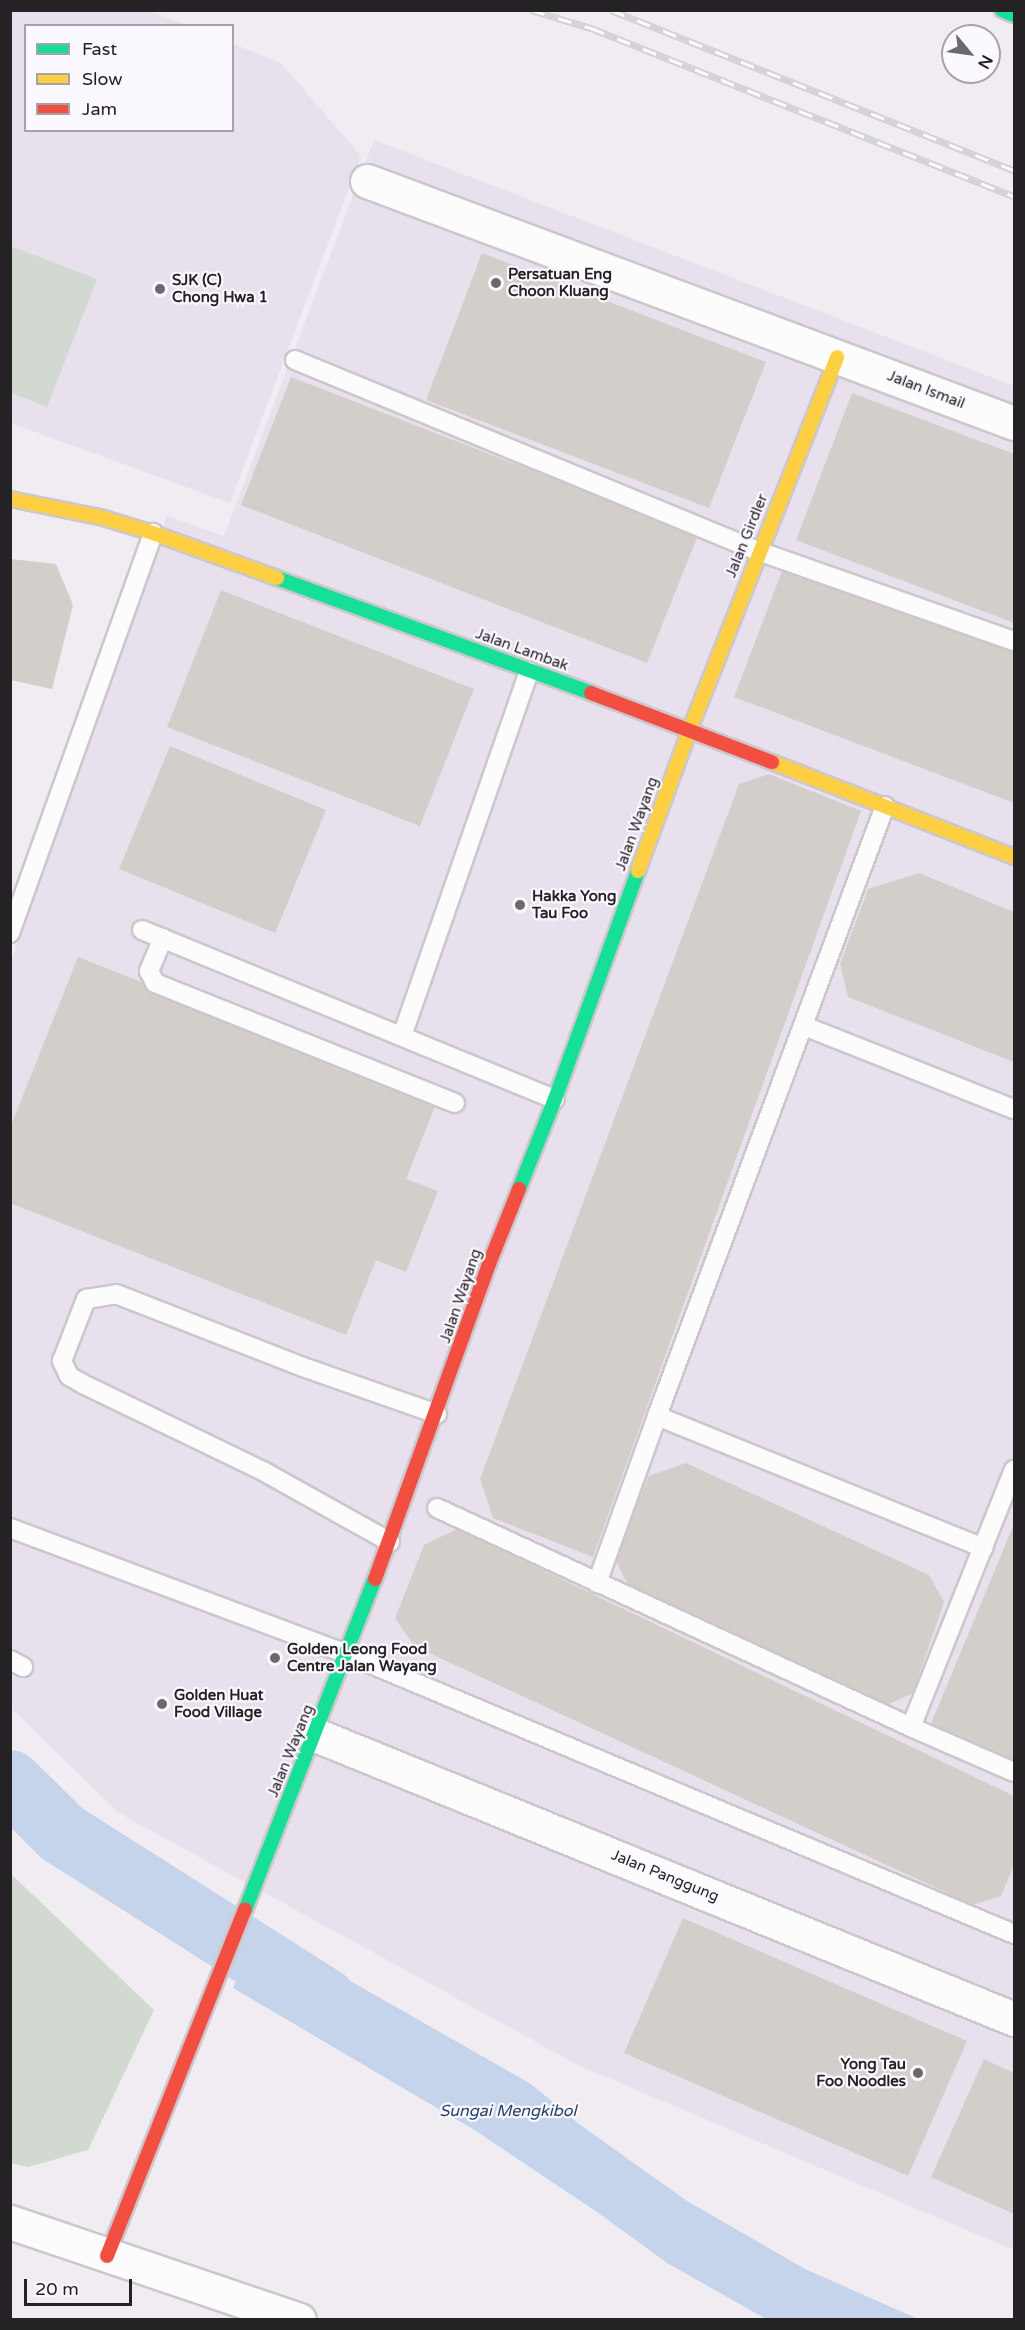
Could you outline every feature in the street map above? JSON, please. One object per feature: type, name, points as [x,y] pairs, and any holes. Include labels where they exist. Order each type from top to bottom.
[{"type":"street","points":[[1002,10],[1014,15]]},
{"type":"street","name":"Jalan Ismail","points":[[367,181],[1014,423]]},
{"type":"street","name":"Jalan Girdler","points":[[690,729],[758,551],[837,357]]},
{"type":"street","name":"Jalan Lambak","points":[[10,498],[100,517],[153,533],[690,729],[1014,857]]},
{"type":"street","name":"Jalan Wayang","points":[[107,2256],[316,1735],[390,1542],[438,1414],[489,1264],[555,1099],[690,729]]},
{"type":"street","name":"Jalan Panggung","points":[[316,1735],[1014,2019]]},
{"type":"street","points":[[10,2222],[299,2319]]},
{"type":"lane","points":[[295,360],[758,551],[1014,640]]},
{"type":"lane","points":[[10,933],[153,533]]},
{"type":"lane","points":[[402,1036],[529,670]]},
{"type":"lane","points":[[597,1583],[885,806]]},
{"type":"lane","points":[[142,930],[555,1099]]},
{"type":"lane","points":[[163,938],[149,971],[155,983],[455,1103]]},
{"type":"lane","points":[[804,1026],[1014,1109]]},
{"type":"lane","points":[[390,1542],[264,1472],[83,1384],[69,1376],[62,1361],[86,1299],[116,1294],[303,1367],[438,1414]]},
{"type":"lane","points":[[657,1416],[983,1548]]},
{"type":"lane","points":[[911,1727],[1014,1470]]},
{"type":"lane","points":[[437,1508],[911,1727],[1014,1772]]},
{"type":"lane","points":[[10,1528],[347,1654],[1014,1934]]},
{"type":"shaded area","name":"SJK (C) Chong Hwa 1","points":[[10,11],[149,11],[184,24],[24,24],[24,132],[234,132],[234,44],[281,63],[361,156],[230,503],[11,423]]},
{"type":"shaded area","points":[[374,140],[1014,386],[1014,2250],[580,2066],[119,1813],[11,1708],[11,962],[167,516],[224,536]]},
{"type":"shaded area","points":[[10,246],[97,279],[47,407],[11,393]]},
{"type":"shaded area","points":[[10,1873],[154,2010],[88,2150],[28,2167],[11,2163]]},
{"type":"water","name":"Sungai Mengkibol","points":[[261,1930],[531,2084],[579,2124],[687,2201],[805,2269],[918,2319],[766,2319],[667,2263],[600,2214],[476,2131],[233,1988]]},
{"type":"building","points":[[482,253],[766,362],[709,508],[426,400]]},
{"type":"building","points":[[291,377],[698,535],[647,663],[241,505]]},
{"type":"building","points":[[852,393],[1014,454],[1014,623],[796,540]]},
{"type":"building","points":[[10,559],[56,564],[73,605],[52,689],[10,680]]},
{"type":"building","points":[[785,563],[1014,651],[1014,803],[734,697]]},
{"type":"building","points":[[221,590],[474,689],[420,826],[167,727]]},
{"type":"building","points":[[170,746],[326,810],[275,933],[119,869]]},
{"type":"building","points":[[769,774],[861,811],[593,1557],[493,1518],[480,1479],[739,784]]},
{"type":"building","points":[[919,873],[1014,912],[1014,1062],[848,997],[840,964],[868,889]]},
{"type":"building","points":[[78,957],[438,1099],[406,1179],[438,1191],[406,1272],[376,1260],[346,1335],[10,1203],[10,1128]]},
{"type":"building","points":[[686,1463],[929,1575],[944,1602],[913,1693],[887,1705],[630,1589],[614,1557],[649,1476]]},
{"type":"building","points":[[1014,1524],[1014,1769],[928,1731]]},
{"type":"building","points":[[457,1529],[1014,1796],[1014,1865],[1001,1896],[973,1905],[414,1646],[395,1618],[424,1545]]},
{"type":"building","points":[[683,1918],[967,2041],[908,2176],[624,2053]]},
{"type":"building","points":[[984,2059],[1014,2073],[1014,2214],[931,2177]]},
{"type":"waterway","name":"Sungai Mengkibol","points":[[10,1782],[63,1834],[325,2000]]},
{"type":"railway","points":[[531,10],[591,28],[1014,196]]},
{"type":"railway","points":[[611,10],[1014,170]]},
{"type":"traffic: fast","points":[[1002,10],[1014,15]]},
{"type":"traffic: fast","points":[[277,578],[591,693]]},
{"type":"traffic: fast","points":[[519,1189],[555,1099],[638,871]]},
{"type":"traffic: fast","points":[[245,1910],[375,1579]]},
{"type":"traffic: slow","points":[[638,871],[690,729],[837,357]]},
{"type":"traffic: slow","points":[[10,499],[100,517],[153,533],[277,578]]},
{"type":"traffic: slow","points":[[772,762],[1014,857]]},
{"type":"traffic: jam","points":[[591,693],[772,762]]},
{"type":"traffic: jam","points":[[375,1579],[489,1264],[519,1189]]},
{"type":"traffic: jam","points":[[107,2256],[245,1910]]},
{"type":"place","name":"Persatuan Eng Choon Kluang","points":[[496,283]]},
{"type":"place","name":"SJK (C) Chong Hwa 1","points":[[160,289]]},
{"type":"place","name":"Hakka Yong Tau Foo","points":[[520,905]]},
{"type":"place","name":"Golden Leong Food Centre Jalan Wayang","points":[[275,1658]]},
{"type":"place","name":"Golden Huat Food Village","points":[[162,1704]]},
{"type":"place","name":"Yong Tau Foo Noodles","points":[[918,2073]]}]
